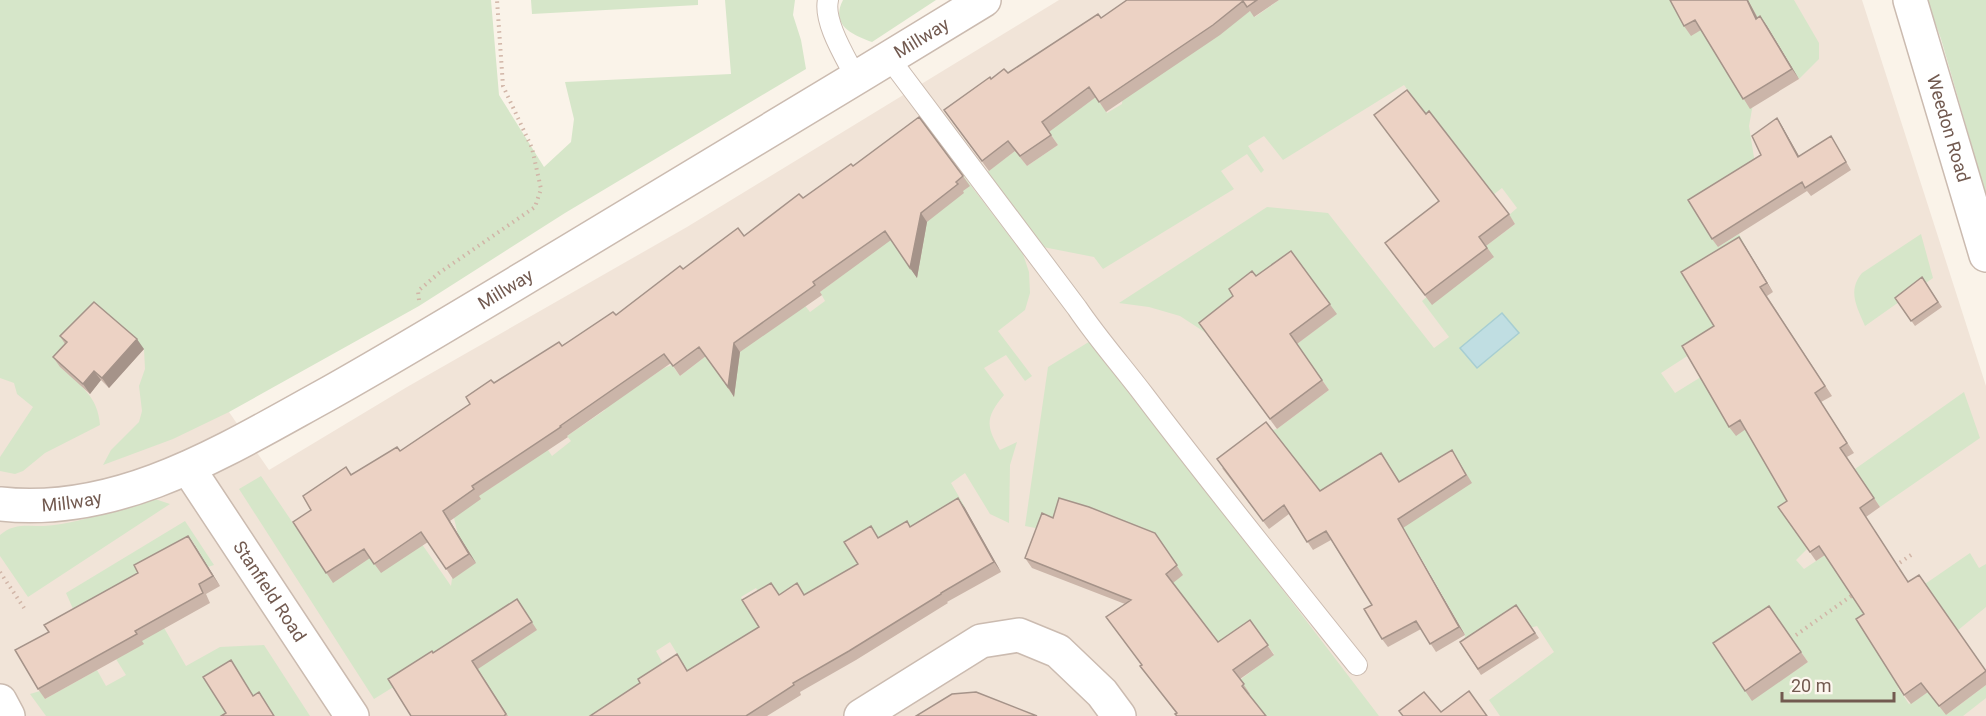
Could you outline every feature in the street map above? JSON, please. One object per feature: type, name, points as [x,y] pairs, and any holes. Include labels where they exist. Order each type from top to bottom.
[{"type":"street","name":"Millway","points":[[0,504],[57,506],[96,500],[139,487],[188,468],[240,443],[386,361],[984,0]]},
{"type":"street","name":"Weedon Road","points":[[1910,0],[1986,255]]},
{"type":"street","name":"Stanfield Road","points":[[188,468],[352,716]]},
{"type":"street","points":[[861,716],[981,641],[1019,636],[1058,651],[1102,693],[1119,716]]},
{"type":"street","points":[[0,701],[8,716]]},
{"type":"lane","points":[[828,0],[828,15],[834,32],[856,78]]},
{"type":"lane","points":[[889,58],[1098,339],[1125,370],[1221,497],[1357,664]]},
{"type":"path","points":[[419,306],[418,291],[439,273],[534,207],[541,189],[532,148],[503,86],[497,0]]},
{"type":"path","points":[[1894,566],[1914,553]]},
{"type":"path","points":[[0,573],[24,608]]},
{"type":"path","points":[[1797,635],[1855,594]]},
{"type":"shaded area","points":[[1059,0],[1862,0],[1986,386],[1986,716],[0,716],[0,219],[229,412],[269,470],[407,387],[687,227]]},
{"type":"green space","points":[[0,0],[491,0],[499,95],[544,167],[571,142],[574,119],[565,82],[731,74],[725,0],[795,0],[793,15],[801,40],[806,69],[565,213],[419,306],[229,412],[173,439],[103,465],[111,450],[139,422],[142,411],[139,386],[145,369],[144,349],[60,367],[92,399],[99,415],[100,425],[45,453],[23,471],[15,474],[0,471],[0,457],[33,407],[17,394],[14,383],[0,378]]},
{"type":"green space","points":[[531,0],[698,0],[698,5],[532,14]]},
{"type":"green space","points":[[843,0],[936,0],[872,42],[845,28],[839,16]]},
{"type":"green space","points":[[1279,0],[1794,0],[1819,43],[1819,59],[1799,79],[1767,26],[1749,126],[1756,170],[1718,247],[1739,234],[1745,246],[1720,335],[1764,418],[1802,463],[1807,549],[1796,560],[1804,569],[1846,541],[1867,580],[1925,584],[1970,553],[1979,568],[1986,564],[1986,607],[1957,631],[1915,676],[1898,688],[1909,704],[1928,692],[1946,715],[1986,685],[1986,698],[1963,716],[1500,716],[1489,700],[1554,652],[1537,626],[1464,647],[1465,635],[1417,551],[1327,499],[1272,430],[1277,429],[1329,390],[1297,344],[1336,314],[1240,306],[1206,333],[1180,316],[1149,307],[1119,303],[1267,207],[1328,213],[1434,348],[1449,337],[1422,301],[1515,224],[1509,215],[1517,208],[1502,188],[1493,195],[1428,118],[1404,85],[1283,160],[1264,136],[1248,146],[1264,170],[1261,173],[1247,154],[1221,171],[1234,189],[1103,269],[1094,257],[1043,247],[987,172],[1015,151],[1027,166],[1058,145],[1045,126],[1096,97],[1107,113],[1122,104],[1123,94],[1250,11],[1255,17]],"holes":[[[1695,351],[1709,372],[1675,393],[1661,373]],[[1776,616],[1808,662],[1752,700],[1720,653]]]},
{"type":"green space","points":[[1927,0],[1986,0],[1986,195],[1941,39]]},
{"type":"green space","points":[[959,170],[1023,254],[1029,272],[1030,293],[1025,310],[998,331],[1032,376],[1025,381],[1006,355],[984,368],[1004,395],[991,416],[992,435],[1000,450],[1017,442],[1010,465],[1009,523],[990,514],[965,473],[951,483],[965,507],[864,574],[857,588],[764,600],[756,588],[741,597],[765,636],[691,677],[670,642],[656,651],[668,673],[611,716],[508,716],[437,660],[374,699],[239,489],[261,476],[299,532],[401,514],[451,586],[458,535],[442,439],[491,488],[516,471],[505,386],[552,456],[571,441],[567,436],[605,410],[566,351],[640,368],[648,379],[672,365],[680,376],[706,356],[718,373],[724,334],[793,290],[810,312],[825,301],[820,292],[844,274],[895,205],[952,176]]},
{"type":"green space","points":[[1921,234],[1933,278],[1865,326],[1855,299],[1857,280],[1862,273]]},
{"type":"green space","points":[[1092,340],[1379,716],[1247,716],[1240,680],[1274,654],[1256,630],[1225,651],[1213,634],[1046,530],[1025,526],[1048,367]]},
{"type":"green space","points":[[1964,392],[1980,438],[1880,507],[1855,469]]},
{"type":"green space","points":[[152,498],[170,504],[28,597],[0,556],[0,535],[10,529],[70,522]]},
{"type":"green space","points":[[185,521],[214,565],[208,567],[190,537],[170,548],[148,600],[186,666],[220,647],[264,645],[310,716],[46,716],[30,694],[40,691],[45,699],[97,670],[106,686],[126,675],[116,659],[143,644],[78,620],[66,593]]},
{"type":"water","points":[[1502,313],[1519,333],[1477,368],[1460,348]]},
{"type":"building","points":[[1127,0],[1257,0],[1247,7],[1243,1],[1213,25],[1099,102],[1089,87],[1042,122],[1051,135],[1020,156],[1008,141],[982,161],[944,110],[990,77],[991,79],[1004,69],[1008,73],[1098,14],[1101,18]]},
{"type":"building","points":[[1670,0],[1747,0],[1756,19],[1760,16],[1792,69],[1743,99],[1695,20],[1684,26]]},
{"type":"building","points":[[1407,90],[1426,114],[1429,111],[1509,214],[1479,237],[1487,248],[1425,295],[1385,243],[1439,201],[1374,115]]},
{"type":"building","points":[[919,117],[963,176],[956,182],[958,184],[921,213],[910,268],[885,231],[813,282],[815,285],[734,343],[728,387],[699,347],[673,366],[664,354],[561,427],[472,486],[474,489],[443,511],[469,554],[446,569],[421,532],[374,564],[364,549],[326,573],[293,522],[311,510],[303,496],[346,467],[351,475],[397,447],[400,451],[470,404],[466,397],[491,380],[494,383],[559,342],[562,346],[613,312],[616,315],[680,266],[683,269],[738,228],[744,236],[799,194],[803,198],[851,164],[853,166]]},
{"type":"building","points":[[1777,118],[1798,157],[1831,136],[1846,162],[1805,188],[1802,182],[1712,239],[1688,200],[1761,155],[1752,136]]},
{"type":"building","points":[[1739,237],[1767,283],[1760,287],[1825,386],[1815,393],[1847,443],[1840,448],[1874,498],[1860,508],[1908,582],[1919,575],[1986,671],[1939,706],[1921,683],[1904,695],[1856,619],[1864,614],[1819,546],[1810,552],[1778,507],[1787,501],[1740,420],[1729,427],[1682,346],[1714,326],[1681,272]]},
{"type":"building","points":[[1291,251],[1330,304],[1290,334],[1322,380],[1270,419],[1199,323],[1233,296],[1229,289],[1252,271],[1256,276]]},
{"type":"building","points":[[1922,277],[1938,302],[1911,321],[1895,298]]},
{"type":"building","points":[[94,302],[137,339],[102,378],[94,371],[83,384],[53,357],[67,342],[60,336]]},
{"type":"building","points":[[1266,422],[1320,491],[1381,453],[1399,482],[1452,450],[1466,475],[1398,519],[1459,627],[1430,644],[1416,621],[1382,639],[1364,609],[1372,605],[1326,531],[1307,542],[1284,505],[1263,521],[1217,459]]},
{"type":"building","points":[[958,498],[994,562],[793,683],[794,685],[746,716],[590,716],[640,683],[638,679],[677,654],[687,671],[759,627],[742,600],[771,583],[779,595],[797,583],[804,595],[858,564],[844,542],[871,526],[878,538],[907,521],[910,527]]},
{"type":"building","points":[[1059,498],[1089,507],[1155,533],[1177,565],[1166,574],[1218,642],[1250,620],[1268,645],[1233,670],[1244,684],[1242,686],[1266,716],[1177,716],[1106,617],[1131,600],[1025,558],[1042,513],[1053,518]]},
{"type":"building","points":[[188,536],[213,576],[199,584],[203,593],[135,631],[137,634],[38,689],[15,650],[49,632],[44,625],[138,573],[134,565]]},
{"type":"building","points":[[517,599],[532,622],[472,661],[506,714],[504,716],[411,716],[388,679]]},
{"type":"building","points":[[1516,605],[1535,633],[1478,669],[1460,642]]},
{"type":"building","points":[[1769,606],[1801,652],[1745,691],[1713,643]]},
{"type":"building","points":[[231,660],[253,696],[259,692],[274,716],[221,716],[226,713],[203,677]]},
{"type":"building","points":[[1469,691],[1487,716],[1403,716],[1399,711],[1424,692],[1441,712]]},
{"type":"building","points":[[976,692],[1037,716],[916,716],[952,694]]}]
